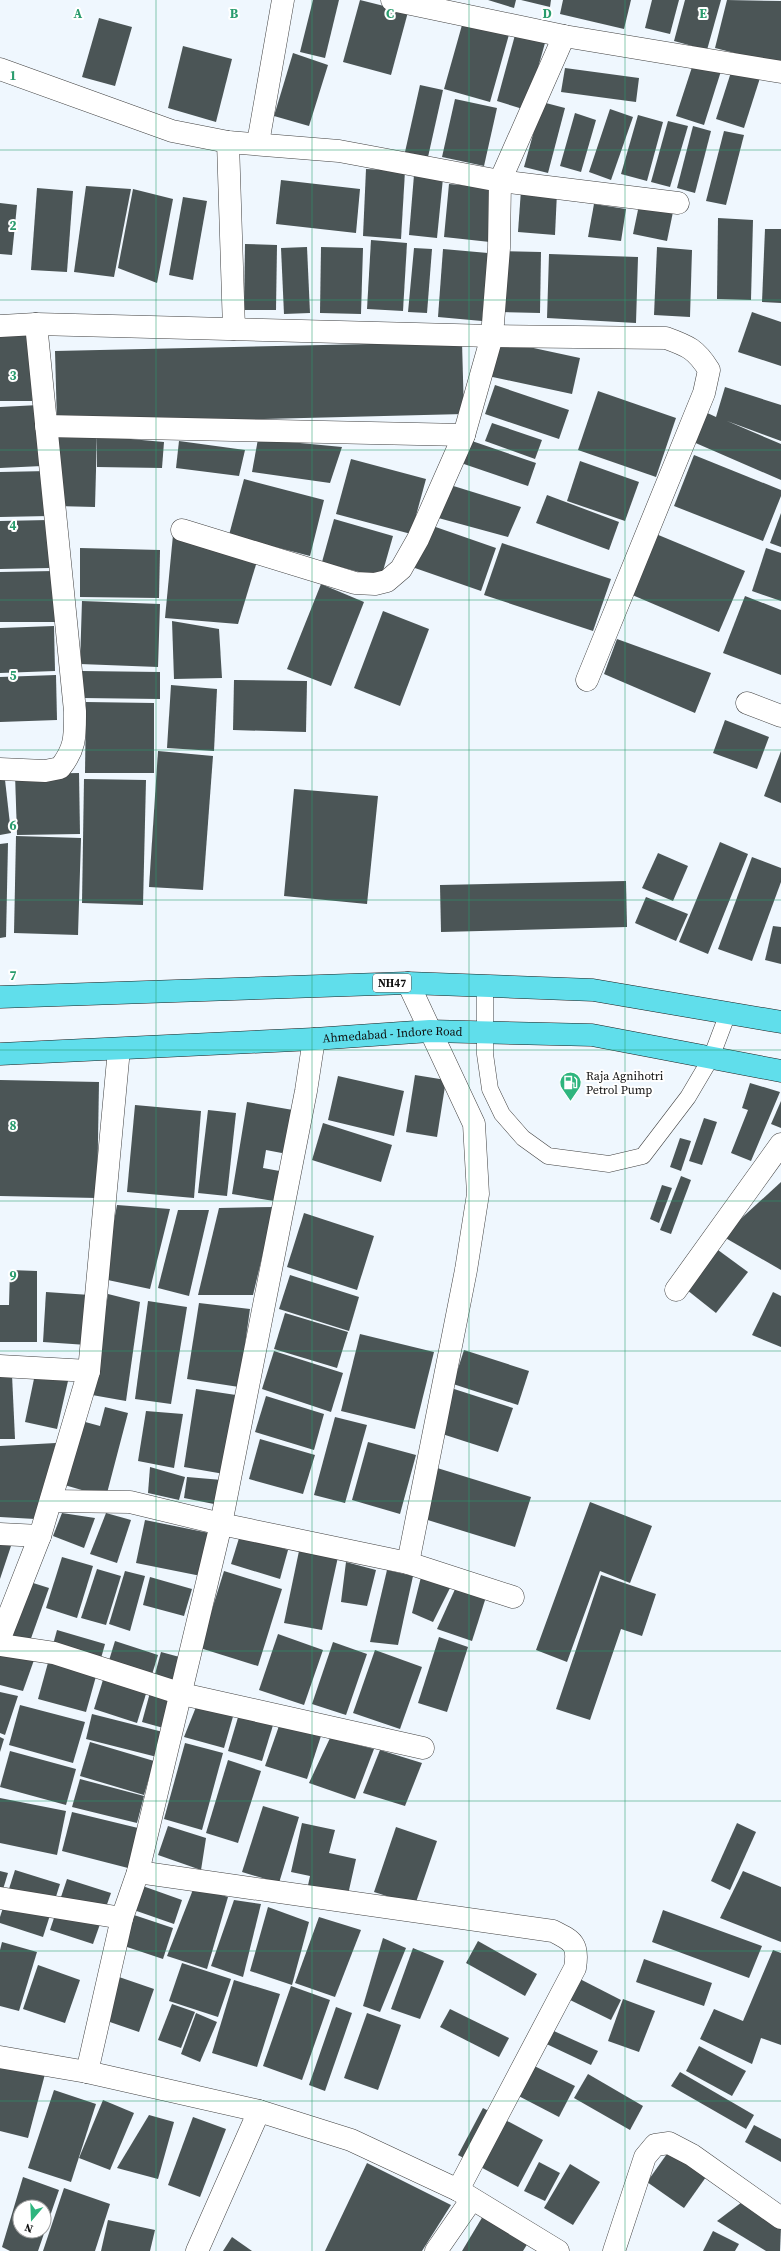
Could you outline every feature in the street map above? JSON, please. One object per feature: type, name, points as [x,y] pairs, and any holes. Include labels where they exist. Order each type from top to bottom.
[{"type":"highway","name":"NH47","points":[[0,997],[408,983],[592,990],[781,1022]]},
{"type":"highway","name":"Ahmedabad - Indore Road","points":[[0,1054],[314,1039],[430,1031],[592,1035],[781,1071]]},
{"type":"street","points":[[258,143],[283,0]]},
{"type":"street","points":[[392,0],[564,36],[781,72]]},
{"type":"street","points":[[182,530],[355,583],[375,584],[387,580],[401,569],[418,539],[464,434],[492,336],[500,248],[500,181],[564,36]]},
{"type":"street","points":[[0,69],[172,131],[228,142],[258,143],[339,151],[500,181],[678,203]]},
{"type":"street","points":[[228,142],[234,329]]},
{"type":"street","points":[[0,769],[45,771],[60,768],[70,756],[75,741],[75,711],[36,324]]},
{"type":"street","points":[[0,326],[36,324],[492,336],[666,338],[690,346],[701,357],[709,370],[696,416],[586,680]]},
{"type":"street","points":[[46,426],[464,434]]},
{"type":"street","points":[[747,703],[781,716]]},
{"type":"street","points":[[408,983],[474,1124],[478,1194],[466,1270],[408,1563]]},
{"type":"street","points":[[87,2072],[122,1918],[138,1872],[182,1694],[221,1524],[306,1091],[314,1039]]},
{"type":"street","points":[[0,1638],[40,1536],[89,1371],[119,1049]]},
{"type":"street","points":[[676,1290],[781,1144]]},
{"type":"street","points":[[0,1366],[89,1371]]},
{"type":"street","points":[[51,1501],[130,1502],[221,1524],[408,1563],[513,1597]]},
{"type":"street","points":[[0,1534],[40,1536]]},
{"type":"street","points":[[0,1645],[54,1653],[182,1694],[423,1748]]},
{"type":"street","points":[[138,1872],[553,1931],[570,1940],[578,1953],[575,1968],[436,2251]]},
{"type":"street","points":[[0,1898],[122,1918]]},
{"type":"street","points":[[0,2057],[87,2072],[259,2111],[351,2140],[465,2194],[548,2248]]},
{"type":"street","points":[[197,2251],[259,2111]]},
{"type":"street","points":[[614,2251],[645,2157],[655,2145],[669,2142],[692,2155],[781,2218]]},
{"type":"lane","points":[[485,986],[486,1054],[490,1089],[502,1114],[523,1138],[548,1156],[609,1164],[643,1156],[688,1097],[711,1058],[728,1013]]},
{"type":"building","points":[[313,0],[339,0],[325,58],[300,52]]},
{"type":"building","points":[[360,0],[408,12],[391,75],[343,62]]},
{"type":"building","points":[[488,0],[516,0],[514,8]]},
{"type":"building","points":[[521,0],[551,0],[550,7]]},
{"type":"building","points":[[563,0],[631,0],[624,29],[560,14]]},
{"type":"building","points":[[652,0],[679,0],[670,34],[645,28]]},
{"type":"building","points":[[685,0],[721,0],[707,50],[674,41]]},
{"type":"building","points":[[727,0],[781,1],[781,65],[715,48]]},
{"type":"building","points":[[99,18],[132,27],[115,86],[82,77]]},
{"type":"building","points":[[464,18],[510,31],[490,102],[444,89]]},
{"type":"building","points":[[515,35],[545,43],[526,110],[497,101]]},
{"type":"building","points":[[183,46],[232,59],[216,122],[168,108]]},
{"type":"building","points":[[293,53],[328,65],[309,126],[274,116]]},
{"type":"building","points":[[694,61],[721,71],[704,125],[676,116]]},
{"type":"building","points":[[565,68],[639,78],[636,102],[561,92]]},
{"type":"building","points":[[732,69],[760,78],[744,128],[716,119]]},
{"type":"building","points":[[420,85],[443,90],[428,157],[405,152]]},
{"type":"building","points":[[455,99],[497,108],[484,166],[442,157]]},
{"type":"building","points":[[542,102],[565,108],[548,173],[524,167]]},
{"type":"building","points":[[610,109],[633,117],[611,180],[589,172]]},
{"type":"building","points":[[575,113],[596,120],[581,172],[560,166]]},
{"type":"building","points":[[638,115],[663,122],[647,181],[621,174]]},
{"type":"building","points":[[668,121],[688,126],[670,187],[651,182]]},
{"type":"building","points":[[693,126],[711,131],[695,193],[677,188]]},
{"type":"building","points":[[724,131],[744,135],[726,205],[706,201]]},
{"type":"building","points":[[366,169],[405,171],[401,239],[363,236]]},
{"type":"building","points":[[414,175],[443,178],[437,238],[409,235]]},
{"type":"building","points":[[281,180],[360,189],[356,233],[276,224]]},
{"type":"building","points":[[449,184],[495,188],[490,242],[444,237]]},
{"type":"building","points":[[86,186],[131,189],[114,277],[74,272]]},
{"type":"building","points":[[37,188],[73,191],[67,272],[31,270]]},
{"type":"building","points":[[133,189],[173,199],[157,283],[118,268]]},
{"type":"building","points":[[521,190],[557,192],[555,235],[518,232]]},
{"type":"building","points":[[183,197],[207,201],[193,280],[169,275]]},
{"type":"building","points":[[0,203],[17,205],[12,255],[0,254]]},
{"type":"building","points":[[594,204],[626,209],[621,241],[588,237]]},
{"type":"building","points":[[639,205],[673,212],[667,241],[633,234]]},
{"type":"building","points":[[718,218],[753,220],[751,300],[717,299]]},
{"type":"building","points":[[765,229],[781,229],[781,303],[762,302]]},
{"type":"building","points":[[371,240],[407,243],[403,311],[367,309]]},
{"type":"building","points":[[245,244],[277,245],[276,310],[244,310]]},
{"type":"building","points":[[307,247],[310,313],[284,314],[281,248]]},
{"type":"building","points":[[321,247],[363,248],[361,314],[320,313]]},
{"type":"building","points":[[657,247],[692,250],[690,317],[654,315]]},
{"type":"building","points":[[414,248],[432,249],[427,313],[408,312]]},
{"type":"building","points":[[443,249],[488,253],[482,321],[438,317]]},
{"type":"building","points":[[503,251],[541,252],[540,313],[501,312]]},
{"type":"building","points":[[549,254],[638,257],[636,323],[547,318]]},
{"type":"building","points":[[752,312],[781,322],[781,366],[738,352]]},
{"type":"building","points":[[0,330],[31,330],[32,401],[0,401]]},
{"type":"building","points":[[496,340],[580,358],[572,394],[488,376]]},
{"type":"building","points":[[462,342],[464,414],[57,424],[55,351]]},
{"type":"building","points":[[495,385],[569,410],[559,439],[485,414]]},
{"type":"building","points":[[725,387],[781,405],[781,441],[727,421],[781,444],[781,480],[691,441],[703,411],[716,417]]},
{"type":"building","points":[[598,391],[676,418],[656,477],[578,450]]},
{"type":"building","points":[[39,405],[42,466],[0,468],[0,407]]},
{"type":"building","points":[[492,423],[542,440],[535,459],[485,441]]},
{"type":"building","points":[[58,433],[97,433],[95,507],[56,506]]},
{"type":"building","points":[[97,436],[164,442],[162,468],[97,467]]},
{"type":"building","points":[[258,439],[342,447],[330,483],[252,472]]},
{"type":"building","points":[[469,440],[536,463],[528,486],[461,463]]},
{"type":"building","points":[[179,441],[245,450],[239,476],[176,468]]},
{"type":"building","points":[[694,455],[781,490],[781,496],[763,541],[674,506]]},
{"type":"building","points":[[351,459],[426,479],[411,534],[336,514]]},
{"type":"building","points":[[580,461],[639,482],[625,521],[567,501]]},
{"type":"building","points":[[48,471],[49,516],[0,517],[0,472]]},
{"type":"building","points":[[244,479],[324,500],[310,556],[229,535]]},
{"type":"building","points":[[447,484],[521,507],[508,537],[431,516]]},
{"type":"building","points":[[547,495],[619,522],[609,550],[536,523]]},
{"type":"building","points":[[781,513],[781,547],[770,543]]},
{"type":"building","points":[[334,519],[393,536],[381,578],[322,562]]},
{"type":"building","points":[[49,520],[50,568],[0,569],[0,521]]},
{"type":"building","points":[[427,524],[496,548],[481,591],[412,567]]},
{"type":"building","points":[[656,534],[745,571],[719,632],[630,594]]},
{"type":"building","points":[[173,535],[258,558],[238,624],[165,618]]},
{"type":"building","points":[[502,543],[611,579],[593,631],[484,595]]},
{"type":"building","points":[[80,548],[160,550],[159,598],[80,597]]},
{"type":"building","points":[[766,548],[781,553],[781,601],[752,591]]},
{"type":"building","points":[[54,571],[55,622],[0,622],[0,572]]},
{"type":"building","points":[[321,584],[364,602],[331,686],[287,669]]},
{"type":"building","points":[[745,596],[781,610],[781,675],[723,653]]},
{"type":"building","points":[[82,601],[160,604],[158,667],[80,664]]},
{"type":"building","points":[[383,611],[429,629],[400,706],[354,688]]},
{"type":"building","points":[[172,621],[219,629],[222,678],[174,679]]},
{"type":"building","points":[[54,626],[55,671],[0,673],[0,628]]},
{"type":"building","points":[[617,639],[711,673],[695,713],[604,674]]},
{"type":"building","points":[[82,671],[160,672],[160,699],[82,698]]},
{"type":"building","points":[[56,675],[57,720],[0,722],[0,677]]},
{"type":"building","points":[[234,680],[307,681],[306,732],[233,730]]},
{"type":"building","points":[[171,685],[217,689],[214,751],[167,748]]},
{"type":"building","points":[[86,702],[154,703],[154,773],[85,773]]},
{"type":"building","points":[[725,720],[769,737],[757,769],[713,753]]},
{"type":"building","points":[[158,751],[213,756],[203,890],[149,887]]},
{"type":"building","points":[[781,751],[781,803],[764,796]]},
{"type":"building","points":[[4,771],[11,833],[0,835],[0,772]]},
{"type":"building","points":[[79,773],[80,834],[17,835],[15,774]]},
{"type":"building","points":[[84,779],[146,780],[143,905],[82,903]]},
{"type":"building","points":[[294,789],[378,796],[367,904],[284,896]]},
{"type":"building","points":[[16,836],[81,838],[78,935],[14,933]]},
{"type":"building","points":[[720,842],[748,854],[708,954],[679,942]]},
{"type":"building","points":[[8,843],[6,937],[0,938],[0,844]]},
{"type":"building","points":[[658,853],[688,866],[673,901],[642,888]]},
{"type":"building","points":[[752,857],[781,868],[781,882],[752,961],[718,949]]},
{"type":"building","points":[[626,881],[627,927],[441,932],[440,885]]},
{"type":"building","points":[[646,897],[688,914],[676,941],[635,923]]},
{"type":"building","points":[[773,926],[781,927],[781,964],[765,960]]},
{"type":"building","points":[[415,1075],[446,1080],[437,1137],[406,1132]]},
{"type":"building","points":[[338,1076],[404,1091],[394,1136],[328,1120]]},
{"type":"building","points":[[0,1080],[99,1082],[97,1198],[0,1196]]},
{"type":"building","points":[[750,1083],[780,1092],[751,1161],[731,1153],[748,1110],[742,1108]]},
{"type":"building","points":[[781,1101],[781,1128],[771,1124]]},
{"type":"building","points":[[247,1102],[293,1110],[287,1154],[266,1150],[263,1168],[285,1172],[280,1202],[232,1194]]},
{"type":"building","points":[[135,1105],[201,1111],[194,1198],[127,1192]]},
{"type":"building","points":[[208,1110],[236,1113],[227,1196],[198,1193]]},
{"type":"building","points":[[704,1118],[717,1122],[702,1165],[689,1161]]},
{"type":"building","points":[[323,1123],[392,1145],[381,1182],[312,1160]]},
{"type":"building","points":[[680,1138],[691,1141],[681,1171],[670,1167]]},
{"type":"building","points":[[681,1176],[691,1180],[671,1234],[660,1230]]},
{"type":"building","points":[[781,1182],[781,1270],[722,1236]]},
{"type":"building","points":[[662,1185],[672,1188],[659,1223],[650,1219]]},
{"type":"building","points":[[117,1205],[170,1209],[150,1289],[103,1279]]},
{"type":"building","points":[[274,1207],[253,1295],[198,1295],[219,1208]]},
{"type":"building","points":[[178,1210],[209,1210],[189,1296],[158,1288]]},
{"type":"building","points":[[304,1213],[374,1236],[357,1290],[287,1267]]},
{"type":"building","points":[[718,1250],[748,1272],[716,1313],[687,1290]]},
{"type":"building","points":[[10,1270],[37,1271],[37,1342],[0,1342],[0,1305],[9,1305]]},
{"type":"building","points":[[290,1275],[359,1297],[349,1331],[279,1309]]},
{"type":"building","points":[[46,1292],[90,1295],[87,1345],[43,1342]]},
{"type":"building","points":[[773,1292],[781,1296],[781,1347],[752,1335]]},
{"type":"building","points":[[108,1294],[140,1302],[126,1401],[92,1395]]},
{"type":"building","points":[[148,1301],[187,1307],[171,1404],[135,1399]]},
{"type":"building","points":[[199,1303],[250,1309],[239,1387],[187,1379]]},
{"type":"building","points":[[285,1313],[348,1332],[337,1368],[274,1349]]},
{"type":"building","points":[[360,1334],[434,1352],[415,1429],[341,1411]]},
{"type":"building","points":[[464,1350],[529,1371],[518,1405],[453,1384]]},
{"type":"building","points":[[274,1351],[343,1373],[331,1412],[262,1389]]},
{"type":"building","points":[[0,1374],[12,1375],[15,1439],[0,1439]]},
{"type":"building","points":[[35,1374],[68,1381],[57,1429],[25,1422]]},
{"type":"building","points":[[451,1388],[513,1408],[498,1452],[436,1432]]},
{"type":"building","points":[[196,1389],[236,1395],[224,1474],[184,1467]]},
{"type":"building","points":[[266,1396],[324,1414],[314,1450],[255,1432]]},
{"type":"building","points":[[105,1407],[128,1413],[106,1497],[61,1484],[78,1420],[100,1426]]},
{"type":"building","points":[[146,1411],[183,1414],[174,1468],[138,1461]]},
{"type":"building","points":[[335,1417],[367,1425],[345,1503],[314,1495]]},
{"type":"building","points":[[260,1439],[315,1455],[303,1494],[249,1479]]},
{"type":"building","points":[[368,1442],[416,1455],[400,1514],[352,1500]]},
{"type":"building","points":[[56,1443],[35,1519],[0,1517],[0,1446]]},
{"type":"building","points":[[150,1467],[185,1477],[179,1500],[148,1493]]},
{"type":"building","points":[[434,1467],[531,1497],[515,1547],[418,1517]]},
{"type":"building","points":[[187,1477],[222,1480],[219,1505],[184,1498]]},
{"type":"building","points":[[590,1502],[652,1526],[630,1583],[600,1571],[567,1662],[536,1650]]},
{"type":"building","points":[[62,1513],[95,1518],[84,1548],[53,1536]]},
{"type":"building","points":[[106,1513],[131,1520],[117,1563],[90,1554]]},
{"type":"building","points":[[145,1520],[214,1534],[206,1577],[136,1563]]},
{"type":"building","points":[[240,1535],[288,1550],[280,1579],[231,1564]]},
{"type":"building","points":[[14,1537],[0,1579],[0,1538]]},
{"type":"building","points":[[299,1551],[338,1557],[322,1630],[284,1623]]},
{"type":"building","points":[[62,1557],[93,1566],[77,1618],[46,1608]]},
{"type":"building","points":[[346,1562],[376,1570],[367,1606],[341,1602]]},
{"type":"building","points":[[97,1569],[121,1576],[106,1625],[81,1618]]},
{"type":"building","points":[[387,1570],[413,1576],[398,1645],[370,1642]]},
{"type":"building","points":[[125,1571],[145,1576],[130,1631],[109,1624]]},
{"type":"building","points":[[224,1571],[282,1589],[258,1666],[200,1648]]},
{"type":"building","points":[[601,1575],[656,1594],[642,1636],[621,1629],[590,1720],[556,1709]]},
{"type":"building","points":[[150,1577],[192,1589],[184,1616],[143,1605]]},
{"type":"building","points":[[421,1577],[451,1586],[433,1622],[412,1613]]},
{"type":"building","points":[[30,1582],[49,1588],[29,1644],[10,1637]]},
{"type":"building","points":[[456,1587],[486,1597],[472,1641],[437,1629]]},
{"type":"building","points":[[57,1630],[105,1644],[86,1712],[38,1699]]},
{"type":"building","points":[[278,1634],[323,1650],[304,1705],[259,1690]]},
{"type":"building","points":[[439,1637],[468,1647],[447,1712],[418,1703]]},
{"type":"building","points":[[115,1641],[158,1655],[137,1723],[94,1709]]},
{"type":"building","points":[[333,1642],[367,1654],[346,1715],[312,1704]]},
{"type":"building","points":[[375,1650],[422,1667],[400,1729],[353,1713]]},
{"type":"building","points":[[161,1652],[187,1659],[167,1729],[142,1722]]},
{"type":"building","points":[[0,1654],[34,1660],[23,1691],[0,1685]]},
{"type":"building","points":[[0,1692],[18,1696],[5,1735],[0,1733]]},
{"type":"building","points":[[198,1702],[234,1713],[224,1748],[184,1737]]},
{"type":"building","points":[[20,1705],[85,1722],[73,1763],[9,1745]]},
{"type":"building","points":[[92,1714],[163,1732],[157,1757],[86,1739]]},
{"type":"building","points":[[239,1714],[274,1722],[262,1761],[228,1751]]},
{"type":"building","points":[[280,1723],[321,1736],[307,1779],[265,1766]]},
{"type":"building","points":[[0,1737],[4,1739],[0,1752]]},
{"type":"building","points":[[330,1738],[374,1749],[355,1799],[309,1783]]},
{"type":"building","points":[[90,1742],[154,1761],[144,1795],[80,1776]]},
{"type":"building","points":[[185,1743],[223,1753],[202,1830],[164,1819]]},
{"type":"building","points":[[380,1750],[422,1763],[405,1806],[363,1793]]},
{"type":"building","points":[[10,1751],[76,1769],[66,1805],[0,1787]]},
{"type":"building","points":[[228,1760],[261,1771],[238,1843],[206,1833]]},
{"type":"building","points":[[80,1779],[144,1796],[137,1823],[72,1807]]},
{"type":"building","points":[[0,1798],[66,1811],[57,1855],[0,1843]]},
{"type":"building","points":[[263,1806],[299,1817],[279,1883],[242,1872]]},
{"type":"building","points":[[72,1812],[138,1828],[128,1868],[62,1851]]},
{"type":"building","points":[[302,1823],[335,1830],[329,1853],[356,1859],[347,1899],[307,1890],[310,1876],[291,1872]]},
{"type":"building","points":[[737,1823],[756,1832],[730,1890],[711,1881]]},
{"type":"building","points":[[168,1826],[206,1838],[201,1870],[158,1855]]},
{"type":"building","points":[[396,1827],[437,1841],[415,1905],[374,1892]]},
{"type":"building","points":[[15,1870],[60,1884],[43,1937],[0,1923],[0,1917]]},
{"type":"building","points":[[0,1871],[8,1873],[0,1899]]},
{"type":"building","points":[[743,1871],[781,1887],[781,1942],[720,1918]]},
{"type":"building","points":[[67,1879],[111,1893],[93,1944],[50,1930]]},
{"type":"building","points":[[137,1884],[182,1900],[174,1924],[128,1908]]},
{"type":"building","points":[[194,1887],[228,1897],[207,1969],[167,1956]]},
{"type":"building","points":[[234,1900],[261,1904],[243,1977],[211,1966]]},
{"type":"building","points":[[268,1907],[309,1922],[292,1985],[250,1971]]},
{"type":"building","points":[[663,1910],[762,1946],[749,1978],[652,1942]]},
{"type":"building","points":[[128,1913],[173,1928],[163,1959],[118,1944]]},
{"type":"building","points":[[319,1917],[361,1930],[335,1997],[295,1983]]},
{"type":"building","points":[[383,1938],[406,1948],[380,2012],[363,2006]]},
{"type":"building","points":[[478,1941],[537,1974],[525,1996],[466,1963]]},
{"type":"building","points":[[2,1942],[37,1952],[19,2011],[0,2006],[0,1950]]},
{"type":"building","points":[[413,1948],[444,1961],[420,2019],[391,2009]]},
{"type":"building","points":[[773,1950],[781,1953],[781,2045],[761,2038],[752,2064],[700,2039],[714,2009],[743,2021]]},
{"type":"building","points":[[644,1959],[712,1983],[704,2006],[636,1982]]},
{"type":"building","points":[[182,1963],[231,1979],[218,2017],[169,2001]]},
{"type":"building","points":[[38,1965],[80,1980],[65,2023],[23,2009]]},
{"type":"building","points":[[119,1977],[154,1989],[139,2032],[104,2020]]},
{"type":"building","points":[[576,1977],[621,2000],[611,2020],[566,1998]]},
{"type":"building","points":[[234,1980],[280,1994],[257,2067],[212,2053]]},
{"type":"building","points":[[291,1986],[330,2000],[302,2080],[263,2066]]},
{"type":"building","points":[[623,1999],[655,2011],[639,2052],[608,2041]]},
{"type":"building","points":[[172,2004],[195,2012],[181,2048],[158,2040]]},
{"type":"building","points":[[336,2007],[352,2013],[325,2091],[309,2085]]},
{"type":"building","points":[[450,2009],[509,2038],[499,2057],[440,2027]]},
{"type":"building","points":[[196,2013],[217,2022],[200,2062],[181,2054]]},
{"type":"building","points":[[367,2013],[401,2025],[378,2090],[344,2078]]},
{"type":"building","points":[[545,2027],[598,2051],[591,2065],[538,2040]]},
{"type":"building","points":[[699,2046],[746,2071],[732,2096],[686,2071]]},
{"type":"building","points":[[516,2057],[575,2086],[559,2117],[501,2087]]},
{"type":"building","points":[[0,2062],[45,2074],[28,2138],[0,2131]]},
{"type":"building","points":[[680,2072],[754,2115],[746,2129],[671,2086]]},
{"type":"building","points":[[588,2074],[643,2106],[630,2130],[574,2098]]},
{"type":"building","points":[[54,2090],[96,2104],[71,2182],[28,2168]]},
{"type":"building","points":[[103,2100],[134,2113],[110,2170],[79,2158]]},
{"type":"building","points":[[483,2108],[543,2140],[518,2187],[458,2155]]},
{"type":"building","points":[[149,2115],[174,2122],[158,2179],[117,2168]]},
{"type":"building","points":[[193,2117],[226,2129],[200,2197],[168,2185]]},
{"type":"building","points":[[754,2125],[781,2139],[781,2162],[745,2142]]},
{"type":"building","points":[[669,2151],[706,2177],[684,2208],[647,2182]]},
{"type":"building","points":[[539,2162],[560,2173],[545,2201],[524,2191]]},
{"type":"building","points":[[367,2163],[451,2205],[422,2251],[325,2251]]},
{"type":"building","points":[[570,2164],[600,2182],[573,2225],[544,2208]]},
{"type":"building","points":[[23,2177],[59,2190],[52,2210],[52,2199],[16,2199]]},
{"type":"building","points":[[64,2188],[110,2204],[95,2251],[43,2251],[47,2239],[52,2239],[52,2224]]},
{"type":"building","points":[[742,2202],[781,2227],[780,2251],[766,2251],[717,2221]]},
{"type":"building","points":[[12,2214],[12,2239],[42,2239],[38,2251],[10,2251],[2,2247]]},
{"type":"building","points":[[483,2216],[528,2243],[523,2251],[462,2251]]},
{"type":"building","points":[[108,2220],[155,2230],[150,2251],[101,2251]]},
{"type":"building","points":[[713,2231],[739,2244],[735,2251],[703,2251]]},
{"type":"building","points":[[232,2237],[252,2251],[223,2251]]},
{"type":"place","name":"Raja Agnihotri Petrol Pump","points":[[571,1102]]}]
